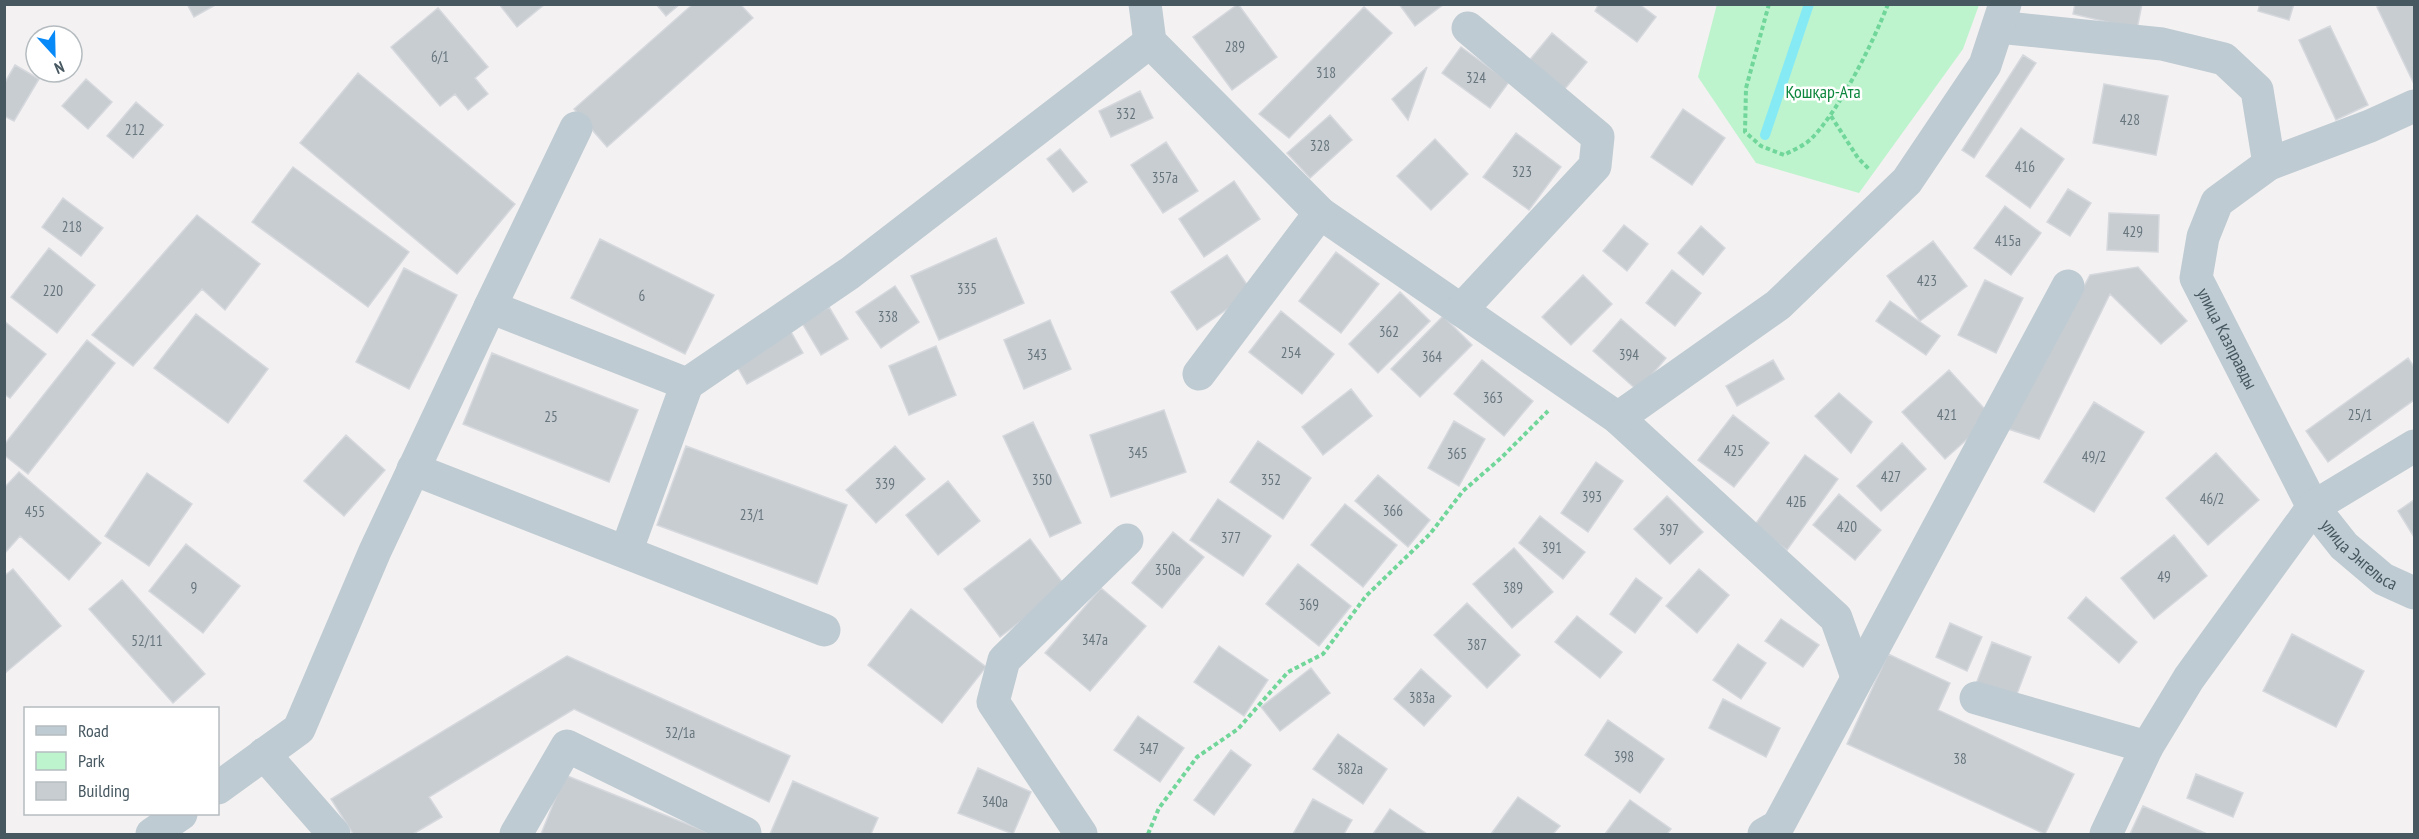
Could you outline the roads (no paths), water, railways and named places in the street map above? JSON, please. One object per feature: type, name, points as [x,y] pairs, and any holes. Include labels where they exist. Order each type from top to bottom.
[{"type":"street","points":[[1145,4],[1150,42],[1320,213],[1618,418],[1836,618],[1857,677]]},
{"type":"street","points":[[1618,418],[1778,305],[1907,181],[1985,65],[2001,16],[2162,44],[2224,59],[2257,90],[2269,164]]},
{"type":"street","points":[[1461,310],[1595,166],[1598,137],[1468,28]]},
{"type":"street","points":[[626,552],[687,384],[850,273],[1150,42]]},
{"type":"street","name":"улица Казправды","points":[[2313,507],[2196,278],[2203,237],[2217,202],[2269,164],[2370,126],[2415,106]]},
{"type":"street","points":[[219,787],[299,729],[375,551],[576,128]]},
{"type":"street","points":[[1199,374],[1320,213]]},
{"type":"street","points":[[1779,832],[1857,677],[2068,286]]},
{"type":"street","points":[[490,307],[687,384]]},
{"type":"street","points":[[2106,834],[2147,747],[2189,678],[2313,507],[2415,446]]},
{"type":"street","points":[[413,469],[824,630]]},
{"type":"street","name":"улица Энгельса","points":[[2313,507],[2344,546],[2383,579],[2415,593]]},
{"type":"street","points":[[1081,834],[993,702],[1004,660],[1127,540]]},
{"type":"street","points":[[1976,698],[2147,747]]},
{"type":"street","points":[[516,834],[567,746],[745,832],[743,834]]},
{"type":"street","points":[[264,754],[334,834]]},
{"type":"street","points":[[155,834],[179,815]]},
{"type":"waterway","points":[[1765,135],[1809,4]]},
{"type":"park label","name":"Қошқар-Ата","points":[[1823,92]]}]
